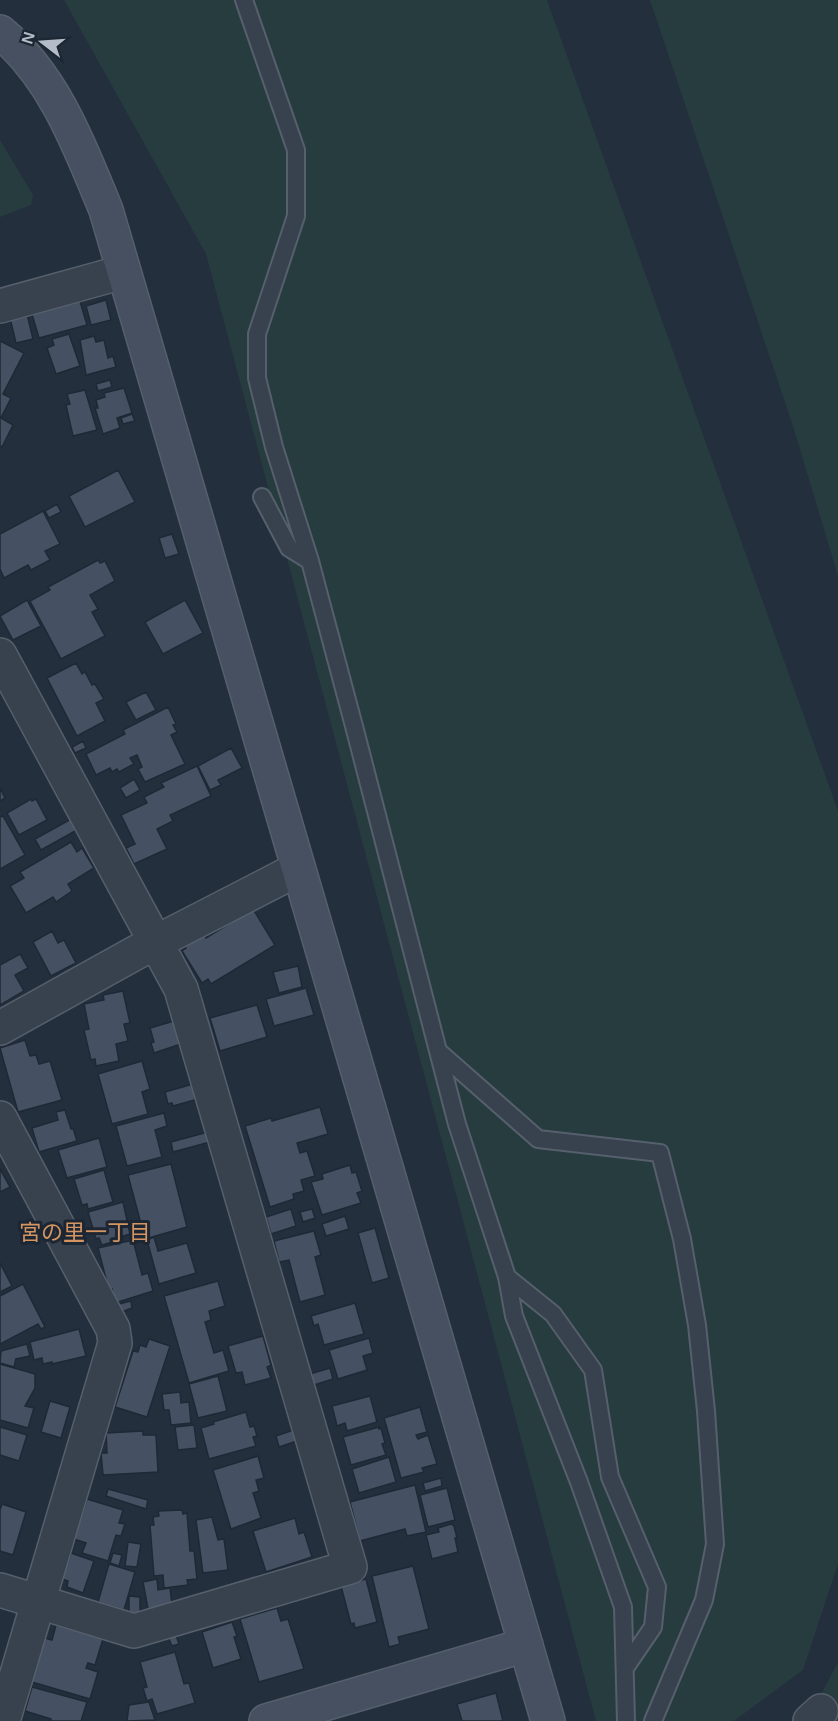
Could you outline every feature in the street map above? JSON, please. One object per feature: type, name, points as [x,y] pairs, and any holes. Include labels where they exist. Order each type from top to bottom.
[{"type":"street","points":[[0,32],[43,78],[69,126],[106,210],[548,1721]]},
{"type":"street","points":[[0,306],[123,272]]},
{"type":"street","points":[[0,655],[181,990],[350,1567],[134,1630],[0,1590]]},
{"type":"street","points":[[0,1028],[155,942],[298,869]]},
{"type":"street","points":[[0,1118],[113,1329],[115,1343],[3,1721]]},
{"type":"street","points":[[266,1721],[526,1645]]},
{"type":"lane","points":[[244,0],[296,150],[296,216],[257,334],[257,378],[274,447],[310,561],[457,1124],[507,1277],[513,1316],[579,1482],[623,1607],[626,1721]]},
{"type":"lane","points":[[262,497],[289,548],[310,561]]},
{"type":"lane","points":[[438,1051],[538,1139],[660,1153],[682,1239],[697,1325],[706,1411],[715,1544],[704,1599],[652,1721]]},
{"type":"lane","points":[[507,1277],[553,1314],[593,1370],[610,1478],[657,1587],[653,1627],[625,1668]]},
{"type":"green space","points":[[64,0],[547,0],[838,811],[838,1564],[803,1670],[734,1721],[596,1721],[206,254]]},
{"type":"green space","points":[[650,0],[838,0],[838,576],[792,423]]},
{"type":"green space","points":[[0,140],[33,195],[31,205],[0,217]]},
{"type":"green space","points":[[838,1662],[838,1721],[807,1721]]},
{"type":"building","points":[[79,298],[87,325],[39,338],[31,311]]},
{"type":"building","points":[[106,300],[111,320],[91,325],[86,306]]},
{"type":"building","points":[[27,314],[33,339],[16,343],[10,318]]},
{"type":"building","points":[[69,334],[80,366],[56,374],[47,348],[54,345],[52,339]]},
{"type":"building","points":[[94,336],[96,342],[104,340],[108,358],[113,356],[116,367],[86,375],[80,340]]},
{"type":"building","points":[[0,341],[24,353],[3,394],[11,398],[1,418],[13,425],[2,447],[0,446]]},
{"type":"building","points":[[110,380],[112,387],[98,391],[96,384]]},
{"type":"building","points":[[124,388],[132,413],[117,418],[120,428],[103,434],[95,408],[98,408],[96,400],[105,397],[104,393]]},
{"type":"building","points":[[85,390],[97,430],[73,436],[66,405],[70,404],[67,394]]},
{"type":"building","points":[[132,414],[135,421],[123,424],[121,418]]},
{"type":"building","points":[[118,470],[135,502],[85,527],[69,496]]},
{"type":"building","points":[[57,504],[61,512],[49,518],[45,511]]},
{"type":"building","points":[[43,511],[60,544],[45,551],[50,560],[31,570],[28,565],[4,578],[0,569],[0,534]]},
{"type":"building","points":[[172,534],[179,554],[165,558],[159,538]]},
{"type":"building","points":[[98,560],[100,563],[105,561],[115,581],[90,595],[98,609],[92,612],[105,636],[61,659],[30,601],[50,590],[48,587]]},
{"type":"building","points":[[27,600],[41,626],[13,640],[0,616]]},
{"type":"building","points":[[185,600],[203,633],[163,654],[145,622]]},
{"type":"building","points":[[76,663],[82,674],[85,672],[92,685],[95,684],[104,699],[96,703],[105,721],[77,736],[47,678]]},
{"type":"building","points":[[146,692],[156,710],[136,720],[126,702]]},
{"type":"building","points":[[168,707],[177,732],[171,735],[185,764],[145,782],[138,769],[142,767],[137,755],[130,758],[134,764],[119,772],[117,769],[112,772],[110,768],[96,775],[86,754],[125,734],[123,730]]},
{"type":"building","points":[[83,741],[86,748],[75,753],[72,747]]},
{"type":"building","points":[[231,748],[242,768],[218,780],[221,785],[210,790],[198,766]]},
{"type":"building","points":[[197,766],[211,796],[170,815],[173,821],[157,829],[167,849],[134,864],[126,848],[135,844],[121,815],[147,803],[144,797],[164,787],[161,783]]},
{"type":"building","points":[[134,779],[140,790],[126,798],[120,788]]},
{"type":"building","points":[[0,788],[5,798],[0,801]]},
{"type":"building","points":[[31,799],[32,801],[36,799],[47,820],[19,835],[7,813]]},
{"type":"building","points":[[3,816],[25,855],[0,869],[0,817]]},
{"type":"building","points":[[71,819],[77,830],[41,850],[35,839]]},
{"type":"building","points":[[71,842],[77,852],[82,848],[94,868],[68,884],[72,891],[56,902],[53,897],[26,913],[10,886],[24,878],[20,872]]},
{"type":"building","points":[[253,909],[275,945],[211,984],[208,979],[202,983],[182,951],[186,948],[185,946],[204,935],[206,938]]},
{"type":"building","points":[[52,931],[58,943],[64,940],[76,963],[51,976],[33,942]]},
{"type":"building","points":[[20,954],[28,968],[15,975],[24,991],[0,1005],[0,965]]},
{"type":"building","points":[[298,966],[302,987],[279,993],[273,972]]},
{"type":"building","points":[[306,988],[314,1015],[274,1026],[266,999]]},
{"type":"building","points":[[123,991],[130,1023],[124,1024],[128,1041],[116,1044],[119,1061],[96,1066],[95,1059],[91,1060],[84,1030],[89,1029],[84,1004],[104,1000],[103,995]]},
{"type":"building","points":[[257,1005],[267,1037],[220,1051],[210,1018]]},
{"type":"building","points":[[174,1021],[181,1044],[154,1053],[150,1028]]},
{"type":"building","points":[[25,1040],[30,1056],[36,1055],[39,1064],[50,1061],[62,1100],[18,1112],[0,1048]]},
{"type":"building","points":[[142,1061],[150,1089],[142,1092],[148,1114],[112,1124],[98,1074]]},
{"type":"building","points":[[193,1084],[198,1099],[173,1106],[172,1103],[168,1104],[165,1092]]},
{"type":"building","points":[[320,1107],[328,1134],[297,1143],[300,1153],[307,1151],[315,1176],[301,1180],[304,1191],[293,1194],[294,1199],[270,1207],[245,1126]]},
{"type":"building","points":[[65,1110],[77,1141],[39,1152],[32,1128],[58,1120],[56,1112]]},
{"type":"building","points":[[164,1113],[167,1126],[155,1130],[162,1157],[127,1166],[116,1126]]},
{"type":"building","points":[[208,1132],[210,1142],[173,1152],[171,1142]]},
{"type":"building","points":[[99,1138],[107,1167],[67,1178],[58,1150]]},
{"type":"building","points":[[171,1164],[187,1227],[145,1239],[128,1175]]},
{"type":"building","points":[[350,1165],[352,1173],[356,1172],[362,1191],[357,1193],[361,1203],[322,1215],[311,1182],[323,1179],[322,1174]]},
{"type":"building","points":[[0,1169],[10,1187],[0,1192]]},
{"type":"building","points":[[104,1170],[113,1202],[88,1209],[87,1204],[82,1205],[74,1179]]},
{"type":"building","points":[[123,1202],[130,1234],[123,1236],[123,1239],[102,1245],[99,1238],[96,1239],[88,1212]]},
{"type":"building","points":[[291,1209],[296,1226],[271,1234],[266,1217]]},
{"type":"building","points":[[312,1209],[315,1218],[303,1222],[300,1212]]},
{"type":"building","points":[[345,1216],[349,1229],[326,1236],[322,1224]]},
{"type":"building","points":[[375,1228],[389,1278],[372,1283],[358,1233]]},
{"type":"building","points":[[314,1231],[321,1255],[315,1257],[325,1295],[300,1302],[289,1260],[279,1262],[274,1241]]},
{"type":"building","points":[[154,1237],[158,1251],[187,1243],[196,1273],[159,1284],[147,1240]]},
{"type":"building","points":[[133,1240],[142,1275],[148,1273],[153,1291],[115,1303],[112,1289],[109,1290],[98,1248]]},
{"type":"building","points":[[0,1263],[12,1286],[0,1292]]},
{"type":"building","points":[[218,1281],[225,1306],[209,1311],[211,1320],[205,1322],[214,1353],[223,1350],[229,1371],[189,1383],[164,1296]]},
{"type":"building","points":[[23,1284],[45,1327],[41,1329],[38,1324],[0,1344],[0,1296]]},
{"type":"building","points":[[131,1301],[132,1308],[122,1312],[119,1304]]},
{"type":"building","points":[[355,1303],[364,1334],[324,1345],[318,1324],[314,1326],[311,1316]]},
{"type":"building","points":[[79,1329],[86,1356],[52,1364],[52,1362],[43,1364],[42,1358],[34,1360],[30,1342]]},
{"type":"building","points":[[263,1336],[271,1365],[267,1367],[271,1378],[245,1385],[242,1372],[236,1373],[228,1346]]},
{"type":"building","points":[[369,1338],[373,1353],[363,1356],[367,1370],[338,1379],[329,1350]]},
{"type":"building","points":[[149,1339],[170,1346],[147,1417],[115,1407],[133,1351],[138,1352],[140,1345],[146,1347]]},
{"type":"building","points":[[27,1344],[30,1356],[16,1359],[14,1367],[0,1363],[1,1351]]},
{"type":"building","points":[[0,1364],[35,1374],[35,1388],[25,1406],[34,1408],[28,1428],[0,1420]]},
{"type":"building","points":[[330,1368],[333,1379],[314,1385],[310,1374]]},
{"type":"building","points":[[218,1376],[227,1411],[198,1418],[189,1384]]},
{"type":"building","points":[[180,1392],[181,1403],[189,1402],[191,1423],[171,1425],[169,1410],[164,1410],[162,1394]]},
{"type":"building","points":[[370,1396],[377,1422],[347,1431],[345,1423],[337,1426],[332,1406]]},
{"type":"building","points":[[50,1401],[70,1407],[61,1438],[41,1432]]},
{"type":"building","points":[[420,1407],[427,1432],[416,1435],[418,1439],[428,1435],[437,1464],[422,1468],[424,1472],[401,1478],[384,1418]]},
{"type":"building","points":[[246,1412],[250,1427],[254,1426],[257,1436],[253,1437],[256,1446],[209,1459],[201,1428]]},
{"type":"building","points":[[194,1425],[197,1448],[178,1450],[175,1427]]},
{"type":"building","points":[[0,1427],[27,1435],[19,1461],[0,1455]]},
{"type":"building","points":[[379,1427],[385,1443],[382,1444],[386,1455],[351,1465],[343,1437]]},
{"type":"building","points":[[296,1429],[300,1440],[279,1447],[276,1436]]},
{"type":"building","points":[[143,1431],[143,1435],[156,1435],[158,1472],[103,1475],[101,1453],[107,1453],[106,1433]]},
{"type":"building","points":[[258,1456],[264,1478],[256,1480],[259,1491],[253,1493],[261,1518],[231,1529],[213,1470]]},
{"type":"building","points":[[389,1457],[396,1482],[359,1493],[352,1469]]},
{"type":"building","points":[[441,1478],[442,1486],[425,1491],[423,1483]]},
{"type":"building","points":[[415,1485],[426,1532],[407,1536],[405,1529],[360,1541],[350,1502]]},
{"type":"building","points":[[447,1488],[455,1520],[428,1527],[420,1495]]},
{"type":"building","points":[[108,1489],[148,1500],[146,1509],[106,1496]]},
{"type":"building","points":[[87,1499],[123,1510],[119,1523],[125,1524],[121,1536],[116,1535],[108,1561],[82,1553],[86,1543],[74,1539]]},
{"type":"building","points":[[2,1504],[26,1512],[13,1555],[0,1551]]},
{"type":"building","points":[[182,1510],[183,1514],[187,1513],[190,1551],[194,1551],[197,1579],[187,1580],[188,1585],[164,1588],[163,1575],[154,1576],[150,1525],[154,1525],[153,1517],[159,1516],[158,1511]]},
{"type":"building","points":[[212,1517],[218,1540],[224,1539],[228,1570],[203,1573],[196,1520]]},
{"type":"building","points":[[295,1518],[299,1534],[304,1532],[312,1557],[266,1572],[253,1531]]},
{"type":"building","points":[[451,1524],[454,1526],[457,1538],[455,1538],[458,1552],[432,1559],[426,1535],[439,1532],[438,1528]]},
{"type":"building","points":[[128,1542],[141,1544],[137,1567],[125,1566]]},
{"type":"building","points":[[71,1553],[94,1561],[83,1593],[67,1587],[68,1581],[62,1579]]},
{"type":"building","points":[[113,1553],[122,1555],[119,1566],[110,1563]]},
{"type":"building","points":[[109,1564],[135,1572],[124,1610],[98,1602]]},
{"type":"building","points":[[413,1566],[429,1629],[398,1637],[400,1644],[389,1647],[372,1576]]},
{"type":"building","points":[[157,1579],[158,1590],[170,1588],[172,1605],[148,1609],[143,1582]]},
{"type":"building","points":[[366,1579],[377,1622],[355,1628],[354,1623],[351,1624],[341,1586]]},
{"type":"building","points":[[129,1596],[140,1597],[140,1613],[129,1613]]},
{"type":"building","points":[[277,1608],[281,1621],[288,1619],[304,1669],[259,1682],[240,1619]]},
{"type":"building","points":[[232,1622],[241,1659],[213,1668],[202,1632]]},
{"type":"building","points":[[56,1625],[103,1639],[95,1665],[88,1663],[86,1668],[98,1672],[90,1699],[32,1682],[45,1638],[52,1640]]},
{"type":"building","points":[[176,1635],[179,1644],[172,1646],[168,1637]]},
{"type":"building","points":[[175,1652],[184,1684],[189,1683],[195,1703],[157,1714],[152,1699],[147,1701],[143,1688],[147,1687],[140,1662]]},
{"type":"building","points":[[32,1687],[87,1702],[81,1721],[50,1721],[51,1719],[25,1711]]},
{"type":"building","points":[[496,1693],[503,1721],[462,1721],[457,1704]]},
{"type":"building","points":[[149,1702],[155,1720],[127,1721],[129,1705]]},
{"type":"district","name":"宮の里一丁目","points":[[85,1232]]}]
